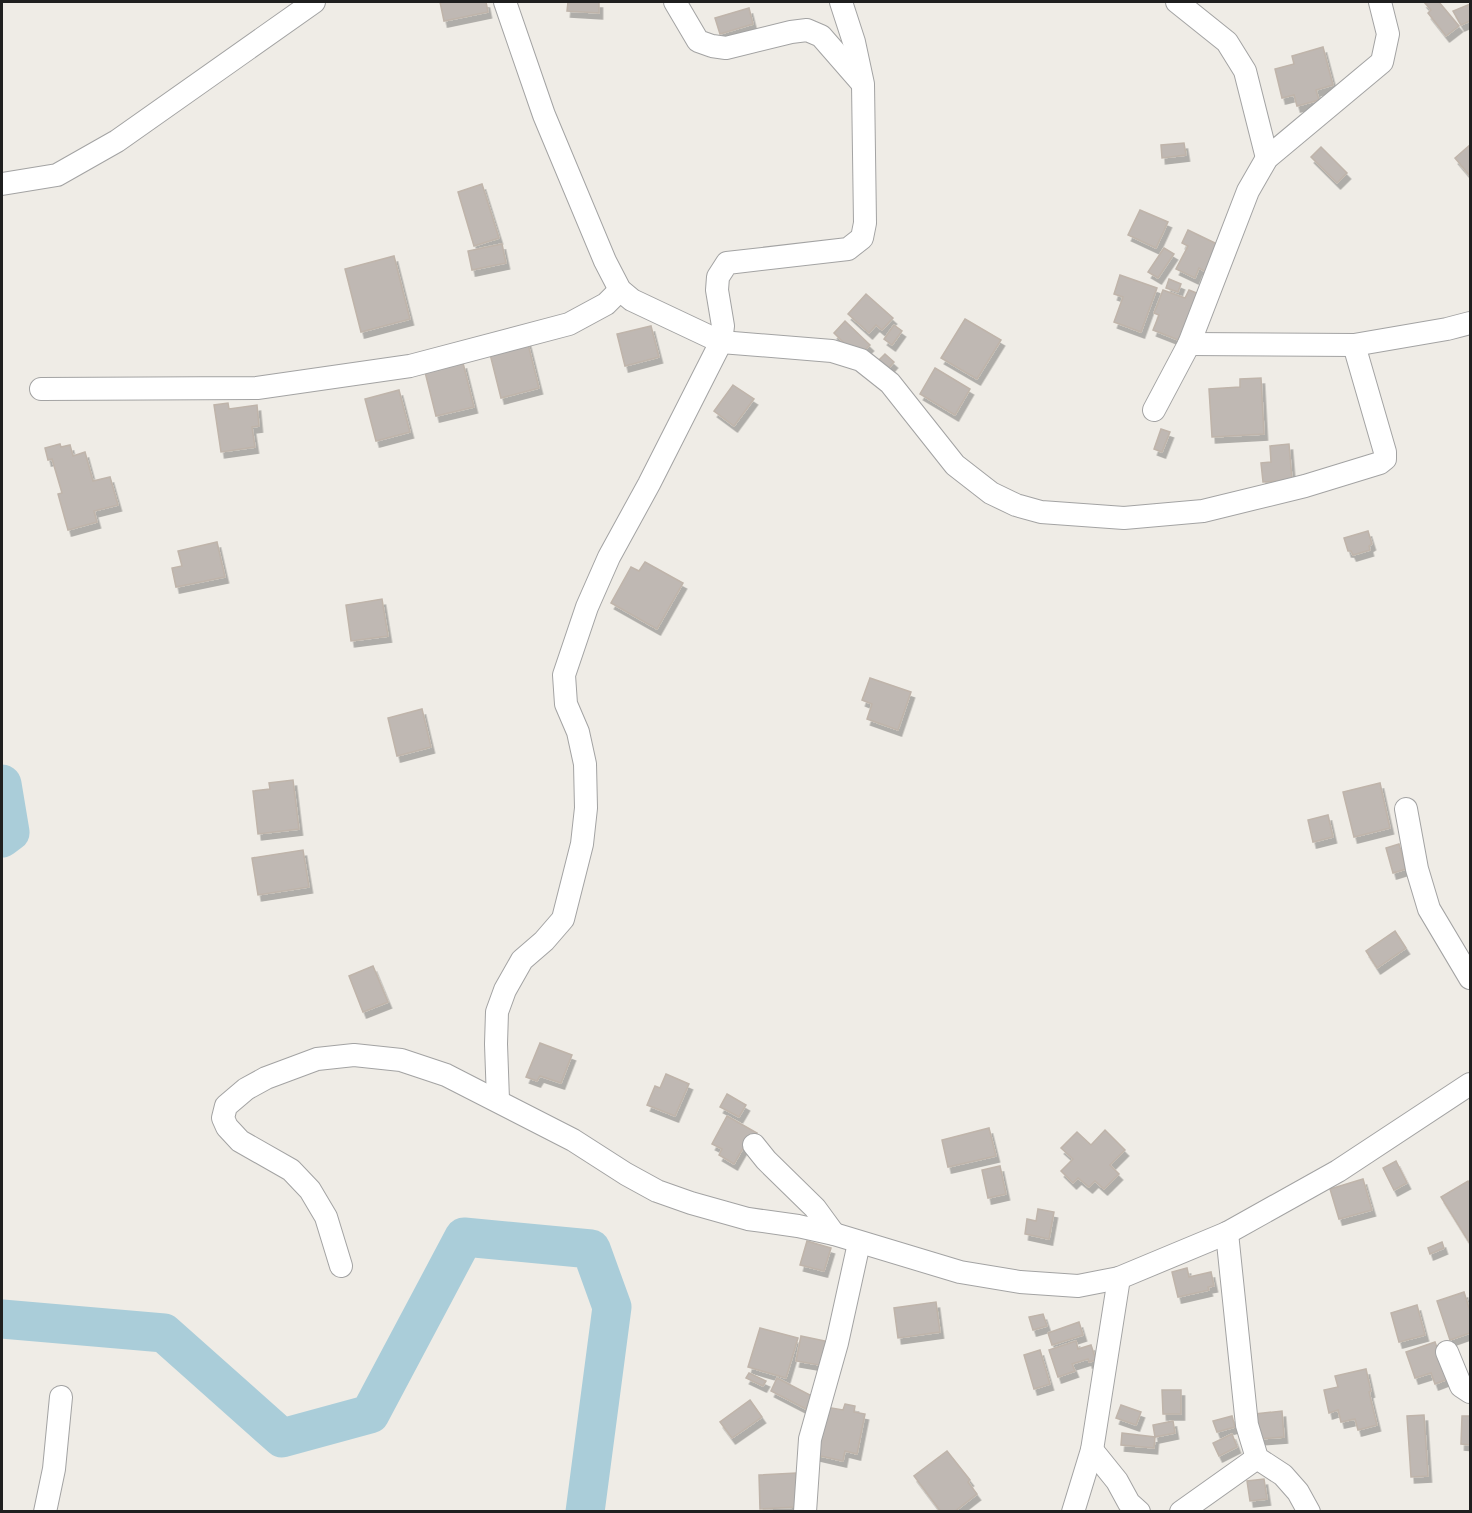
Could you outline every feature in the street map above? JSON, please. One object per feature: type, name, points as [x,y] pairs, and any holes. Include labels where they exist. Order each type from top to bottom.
[{"type":"street","points":[[2,184],[57,175],[117,141],[314,2]]},
{"type":"street","points":[[505,2],[544,115],[605,261],[620,290],[632,300],[721,342],[832,351],[861,360],[890,383],[955,465],[991,492],[1016,505],[1041,512],[1124,518],[1203,511],[1305,486],[1380,463],[1385,459],[1385,452],[1354,345]]},
{"type":"street","points":[[675,2],[698,41],[712,46],[726,48],[807,30],[821,36],[863,84]]},
{"type":"street","points":[[498,1100],[497,1012],[505,990],[522,960],[563,920],[582,844],[586,808],[585,764],[578,732],[566,704],[564,675],[587,607],[609,557],[721,342],[723,326],[717,290],[718,277],[727,263],[848,249],[862,238],[865,224],[863,84],[854,42],[841,2]]},
{"type":"street","points":[[1177,2],[1227,42],[1245,71],[1267,158]]},
{"type":"street","points":[[1154,410],[1189,344],[1248,191],[1267,158],[1382,62],[1388,34],[1380,2]]},
{"type":"street","points":[[40,389],[257,388],[410,366],[569,324],[606,304],[620,290]]},
{"type":"street","points":[[1189,344],[1354,345],[1470,323]]},
{"type":"street","points":[[1406,810],[1417,869],[1429,909],[1470,978]]},
{"type":"street","points":[[342,1266],[327,1217],[310,1190],[291,1170],[240,1141],[227,1127],[223,1118],[226,1106],[246,1089],[292,1067],[317,1059],[354,1055],[401,1060],[446,1075],[573,1140],[657,1191],[748,1219],[834,1234],[960,1272],[1020,1282],[1078,1286],[1119,1278],[1227,1233],[1338,1172],[1470,1084]]},
{"type":"street","points":[[754,1146],[814,1208],[834,1234]]},
{"type":"street","points":[[1227,1233],[1244,1411],[1257,1458],[1283,1475],[1298,1492],[1309,1512]]},
{"type":"street","points":[[805,1512],[810,1439],[837,1342],[859,1243]]},
{"type":"street","points":[[1073,1512],[1092,1450],[1119,1278]]},
{"type":"street","points":[[1447,1352],[1461,1386],[1470,1392]]},
{"type":"street","points":[[45,1512],[54,1469],[61,1397]]},
{"type":"street","points":[[1092,1450],[1117,1481],[1129,1503],[1139,1512]]},
{"type":"street","points":[[1181,1512],[1257,1458]]},
{"type":"building","points":[[440,2],[486,2],[488,12],[444,21]]},
{"type":"building","points":[[568,2],[599,2],[599,13],[567,11]]},
{"type":"building","points":[[1424,2],[1439,2],[1459,26],[1446,36],[1428,13],[1431,10]]},
{"type":"building","points":[[1470,4],[1470,21],[1461,25],[1453,11]]},
{"type":"building","points":[[749,8],[753,24],[720,34],[715,18]]},
{"type":"building","points":[[1323,47],[1333,85],[1316,90],[1319,100],[1297,106],[1294,95],[1282,98],[1275,69],[1294,64],[1292,56]]},
{"type":"building","points":[[1184,143],[1186,155],[1162,158],[1161,145]]},
{"type":"building","points":[[1470,145],[1470,176],[1455,158]]},
{"type":"building","points":[[1321,147],[1347,173],[1337,183],[1311,157]]},
{"type":"building","points":[[482,184],[499,238],[474,246],[458,192]]},
{"type":"building","points":[[1140,210],[1168,222],[1156,248],[1128,235]]},
{"type":"building","points":[[1188,230],[1217,244],[1210,274],[1199,268],[1195,278],[1176,269],[1188,246],[1182,243]]},
{"type":"building","points":[[502,244],[506,263],[472,270],[468,251]]},
{"type":"building","points":[[1164,248],[1174,254],[1158,278],[1148,272]]},
{"type":"building","points":[[394,256],[410,319],[361,332],[345,269]]},
{"type":"building","points":[[1120,275],[1157,288],[1141,332],[1114,322],[1123,297],[1114,294]]},
{"type":"building","points":[[1169,279],[1181,284],[1178,292],[1166,288]]},
{"type":"building","points":[[1163,290],[1185,298],[1189,290],[1204,296],[1186,343],[1153,330],[1159,315],[1154,313]]},
{"type":"building","points":[[866,294],[893,318],[882,330],[876,325],[869,333],[848,314]]},
{"type":"building","points":[[965,319],[1001,340],[977,379],[941,358]]},
{"type":"building","points":[[845,321],[870,345],[858,357],[834,333]]},
{"type":"building","points":[[894,325],[902,331],[892,345],[884,339]]},
{"type":"building","points":[[651,326],[659,357],[625,366],[617,334]]},
{"type":"building","points":[[527,340],[539,388],[501,398],[489,350]]},
{"type":"building","points":[[885,354],[894,362],[886,371],[876,363]]},
{"type":"building","points":[[463,363],[474,407],[436,416],[425,372]]},
{"type":"building","points":[[935,368],[970,389],[955,415],[920,394]]},
{"type":"building","points":[[1261,378],[1264,434],[1212,437],[1209,389],[1240,387],[1240,379]]},
{"type":"building","points":[[733,385],[754,399],[734,426],[714,411]]},
{"type":"building","points":[[399,390],[410,432],[376,441],[365,399]]},
{"type":"building","points":[[228,403],[229,409],[257,405],[259,426],[252,427],[255,447],[221,452],[214,405]]},
{"type":"building","points":[[1161,429],[1170,432],[1162,452],[1154,449]]},
{"type":"building","points":[[60,444],[61,447],[70,445],[73,456],[85,452],[93,481],[110,477],[118,505],[94,511],[97,522],[68,530],[58,494],[62,493],[52,459],[48,460],[45,448]]},
{"type":"building","points":[[1289,444],[1292,480],[1263,482],[1261,463],[1271,462],[1270,446]]},
{"type":"building","points":[[1368,531],[1372,544],[1369,546],[1370,550],[1353,555],[1351,551],[1348,551],[1344,538]]},
{"type":"building","points":[[217,542],[225,577],[176,587],[172,568],[182,566],[178,551]]},
{"type":"building","points":[[645,562],[683,583],[657,629],[611,603],[631,567],[639,571]]},
{"type":"building","points":[[382,599],[388,636],[351,641],[346,605]]},
{"type":"building","points":[[870,678],[911,692],[898,730],[867,719],[872,704],[862,700]]},
{"type":"building","points":[[422,709],[431,747],[397,756],[388,718]]},
{"type":"building","points":[[293,780],[299,829],[258,834],[253,791],[270,789],[269,783]]},
{"type":"building","points":[[1380,783],[1390,828],[1354,837],[1343,792]]},
{"type":"building","points":[[1328,815],[1333,837],[1313,842],[1308,820]]},
{"type":"building","points":[[1399,844],[1406,869],[1393,873],[1386,848]]},
{"type":"building","points":[[303,850],[309,887],[258,895],[252,858]]},
{"type":"building","points":[[1395,931],[1406,948],[1377,968],[1366,951]]},
{"type":"building","points":[[373,966],[388,1002],[363,1012],[349,976]]},
{"type":"building","points":[[540,1043],[572,1055],[561,1083],[540,1076],[537,1081],[526,1077]]},
{"type":"building","points":[[666,1074],[689,1084],[675,1116],[647,1105],[655,1086],[660,1088]]},
{"type":"building","points":[[727,1094],[746,1105],[739,1117],[720,1107]]},
{"type":"building","points":[[727,1116],[757,1133],[750,1145],[746,1143],[734,1164],[719,1155],[722,1149],[712,1144]]},
{"type":"building","points":[[989,1128],[996,1156],[948,1167],[942,1140]]},
{"type":"building","points":[[1105,1130],[1125,1150],[1110,1165],[1119,1174],[1104,1189],[1095,1181],[1089,1187],[1078,1178],[1073,1183],[1061,1171],[1073,1159],[1061,1148],[1077,1132],[1091,1145]]},
{"type":"building","points":[[1396,1161],[1407,1183],[1394,1190],[1383,1168]]},
{"type":"building","points":[[1000,1166],[1006,1194],[988,1198],[982,1170]]},
{"type":"building","points":[[1363,1179],[1372,1210],[1339,1219],[1330,1189]]},
{"type":"building","points":[[1468,1181],[1470,1185],[1469,1242],[1441,1197]]},
{"type":"building","points":[[1038,1209],[1054,1212],[1049,1239],[1025,1234],[1027,1219],[1036,1221]]},
{"type":"building","points":[[807,1241],[831,1248],[824,1271],[800,1265]]},
{"type":"building","points":[[1442,1242],[1444,1248],[1430,1254],[1428,1248]]},
{"type":"building","points":[[1187,1268],[1189,1277],[1211,1272],[1214,1286],[1208,1287],[1209,1290],[1178,1297],[1172,1272]]},
{"type":"building","points":[[1464,1292],[1470,1311],[1470,1333],[1450,1340],[1437,1301]]},
{"type":"building","points":[[936,1302],[940,1332],[898,1338],[894,1308]]},
{"type":"building","points":[[1417,1305],[1425,1335],[1399,1342],[1391,1313]]},
{"type":"building","points":[[1043,1314],[1047,1326],[1033,1330],[1029,1317]]},
{"type":"building","points":[[1079,1322],[1083,1335],[1052,1345],[1048,1333]]},
{"type":"building","points":[[760,1328],[798,1338],[786,1378],[748,1367]]},
{"type":"building","points":[[801,1336],[830,1342],[825,1366],[796,1361]]},
{"type":"building","points":[[1076,1341],[1078,1349],[1091,1345],[1096,1360],[1089,1362],[1088,1359],[1072,1364],[1075,1371],[1058,1377],[1049,1350]]},
{"type":"building","points":[[1435,1342],[1448,1379],[1435,1384],[1431,1373],[1415,1378],[1406,1352]]},
{"type":"building","points":[[1040,1350],[1050,1384],[1034,1389],[1024,1355]]},
{"type":"building","points":[[1366,1369],[1377,1425],[1358,1430],[1355,1419],[1341,1422],[1338,1410],[1329,1413],[1324,1390],[1338,1387],[1335,1376]]},
{"type":"building","points":[[749,1373],[766,1381],[763,1386],[746,1378]]},
{"type":"building","points":[[777,1378],[812,1396],[806,1409],[771,1391]]},
{"type":"building","points":[[1162,1390],[1181,1390],[1181,1414],[1163,1414]]},
{"type":"building","points":[[750,1400],[762,1417],[732,1438],[720,1422]]},
{"type":"building","points":[[845,1404],[855,1406],[854,1412],[865,1414],[857,1454],[845,1451],[843,1461],[816,1455],[826,1407],[843,1410]]},
{"type":"building","points":[[1121,1405],[1141,1412],[1136,1425],[1116,1418]]},
{"type":"building","points":[[1282,1411],[1284,1437],[1258,1439],[1255,1414]]},
{"type":"building","points":[[1424,1415],[1428,1476],[1411,1477],[1407,1416]]},
{"type":"building","points":[[1232,1416],[1235,1427],[1217,1432],[1213,1421]]},
{"type":"building","points":[[1462,1416],[1470,1416],[1470,1445],[1461,1444]]},
{"type":"building","points":[[1173,1421],[1175,1433],[1155,1437],[1153,1425]]},
{"type":"building","points":[[1122,1433],[1155,1437],[1154,1448],[1121,1445]]},
{"type":"building","points":[[1232,1434],[1237,1447],[1219,1456],[1213,1443]]},
{"type":"building","points":[[947,1451],[970,1480],[968,1482],[977,1494],[954,1512],[941,1512],[914,1476]]},
{"type":"building","points":[[796,1473],[797,1507],[760,1509],[759,1475]]},
{"type":"building","points":[[1264,1479],[1267,1499],[1250,1501],[1247,1481]]},
{"type":"waterway","points":[[2,784],[10,832],[2,838]]},
{"type":"waterway","points":[[2,1319],[164,1333],[282,1438],[370,1414],[464,1237],[591,1249],[612,1307],[585,1512]]}]
